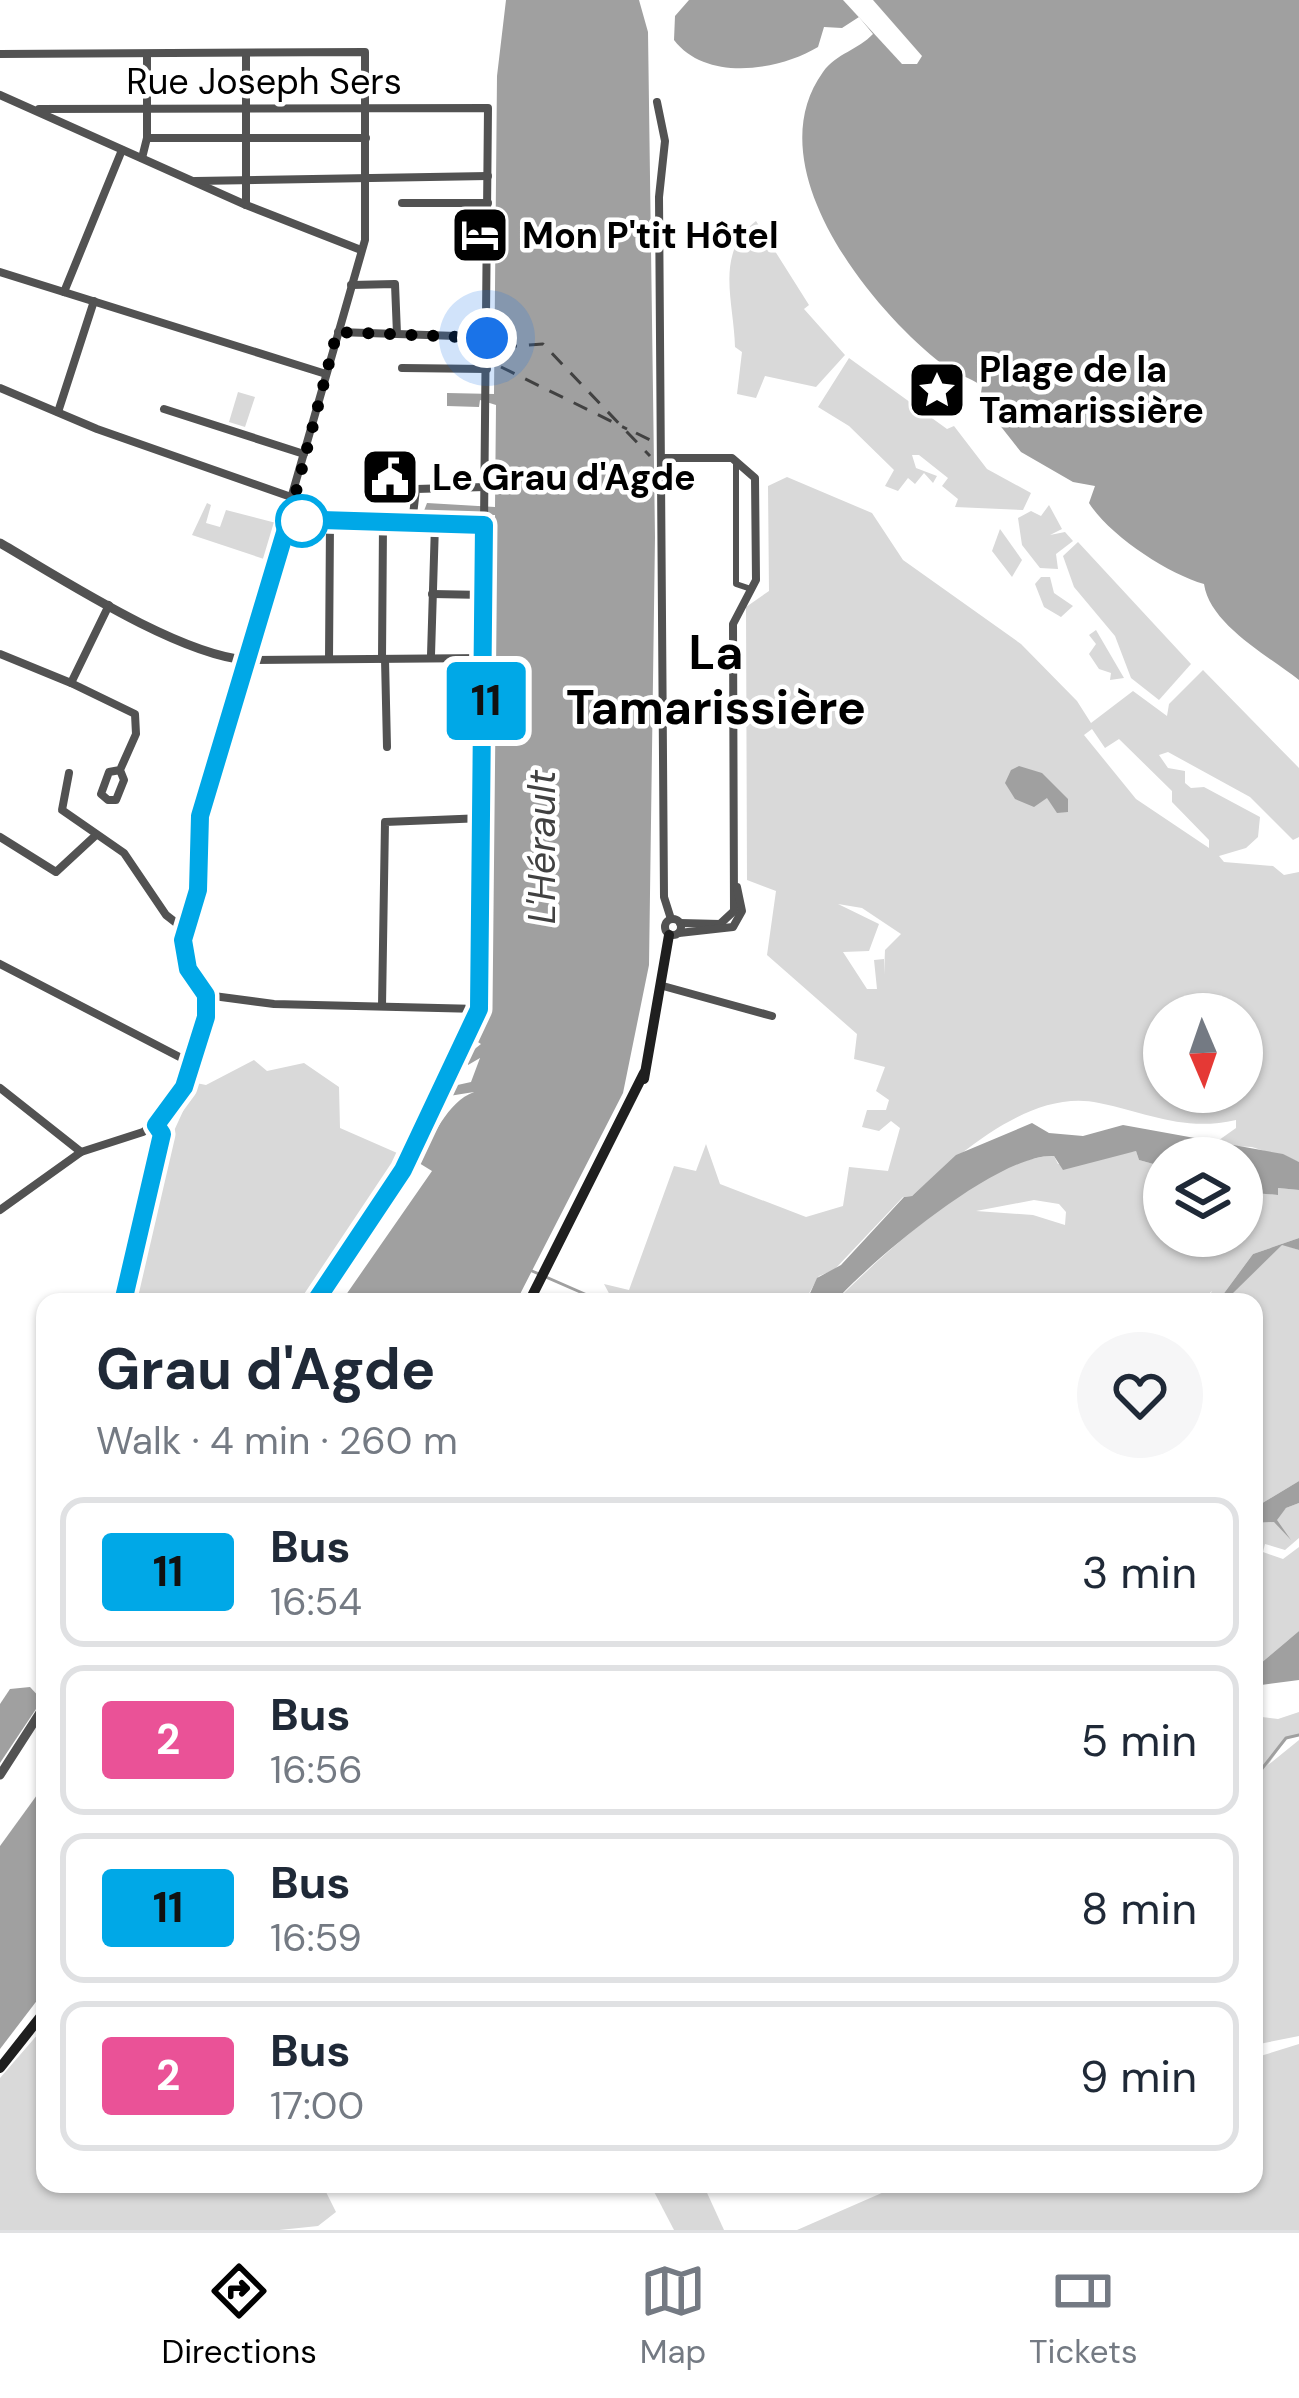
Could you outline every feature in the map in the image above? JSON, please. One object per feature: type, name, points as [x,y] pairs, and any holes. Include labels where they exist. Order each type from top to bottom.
[{"type":"main road","points":[[534,1293],[610,1145],[632,1116],[675,928]]},
{"type":"main road","points":[[0,2068],[36,2022]]},
{"type":"street","points":[[0,54],[364,52],[366,107],[361,250],[289,519],[203,802],[198,890],[184,929],[188,969],[206,995],[194,1064],[175,1106],[156,1125],[81,1152],[0,1210]]},
{"type":"street","points":[[246,53],[246,206]]},
{"type":"street","points":[[142,158],[147,138],[146,54]]},
{"type":"street","points":[[0,94],[246,206],[361,250]]},
{"type":"street","points":[[657,102],[665,141],[659,165],[664,898],[675,928],[733,927],[742,911],[734,880],[733,624],[753,590],[756,488],[752,472],[736,460],[663,458]]},
{"type":"street","name":"Rue Joseph Sers","points":[[39,109],[488,109],[488,176]]},
{"type":"street","points":[[147,138],[366,138]]},
{"type":"street","points":[[64,292],[122,150]]},
{"type":"street","points":[[194,181],[488,176],[479,1009],[403,1170],[321,1293]]},
{"type":"street","points":[[402,203],[488,203]]},
{"type":"street","points":[[0,272],[326,374]]},
{"type":"street","points":[[351,285],[395,284],[397,334]]},
{"type":"street","points":[[58,412],[94,301]]},
{"type":"street","points":[[337,332],[487,338]]},
{"type":"street","points":[[402,368],[487,369]]},
{"type":"street","points":[[0,388],[294,498]]},
{"type":"street","points":[[164,409],[304,454]]},
{"type":"street","points":[[736,460],[736,584],[753,590]]},
{"type":"street","points":[[412,524],[414,490],[485,487]]},
{"type":"street","points":[[289,519],[435,524],[484,515]]},
{"type":"street","points":[[329,659],[331,524]]},
{"type":"street","points":[[383,524],[387,748]]},
{"type":"street","points":[[431,655],[435,524]]},
{"type":"street","points":[[0,543],[109,604],[207,651],[246,660],[486,658]]},
{"type":"street","points":[[433,594],[486,595]]},
{"type":"street","points":[[70,683],[109,604]]},
{"type":"street","points":[[0,654],[135,714],[136,734],[120,770]]},
{"type":"street","points":[[69,773],[62,810],[124,853],[166,915],[184,929]]},
{"type":"street","points":[[382,1006],[386,820],[484,818]]},
{"type":"street","points":[[0,837],[59,872],[96,835]]},
{"type":"street","points":[[0,964],[194,1064]]},
{"type":"street","points":[[663,986],[772,1016]]},
{"type":"street","points":[[206,995],[274,1004],[479,1009]]},
{"type":"street","points":[[0,1088],[81,1152]]},
{"type":"street","points":[[125,1293],[162,1134],[156,1125]]},
{"type":"street","points":[[0,1775],[36,1719]]},
{"type":"shaded area","points":[[756,221],[809,305],[804,309],[845,355],[816,387],[765,376],[756,398],[737,394],[742,352],[735,347],[729,279],[735,248]]},
{"type":"shaded area","points":[[849,358],[947,429],[954,426],[987,469],[1031,493],[1023,510],[955,507],[958,499],[942,486],[948,478],[919,455],[912,455],[916,468],[937,476],[933,483],[924,473],[915,484],[908,478],[898,491],[885,486],[894,470],[849,426],[818,407]]},
{"type":"shaded area","points":[[238,392],[255,397],[245,427],[229,422]]},
{"type":"shaded area","name":"La Tamarissière","points":[[787,477],[872,513],[903,560],[1021,644],[1077,701],[1091,723],[1133,691],[1167,716],[1169,704],[1203,670],[1299,768],[1299,837],[1293,840],[1250,797],[1168,752],[1159,755],[1168,768],[1185,771],[1185,783],[1191,788],[1204,787],[1260,817],[1258,837],[1246,848],[1219,856],[1224,862],[1273,866],[1284,875],[1299,872],[1299,1162],[1263,1151],[1263,1137],[1223,1137],[1236,1128],[1236,1120],[1183,1123],[1099,1103],[1047,1105],[997,1128],[912,1196],[903,1197],[834,1270],[819,1276],[809,1293],[609,1293],[604,1284],[629,1290],[674,1166],[696,1171],[706,1144],[720,1184],[806,1217],[843,1206],[849,1167],[888,1171],[900,1128],[891,1121],[879,1131],[862,1127],[867,1110],[886,1110],[889,1100],[876,1091],[885,1067],[854,1059],[857,1034],[767,955],[776,891],[747,880],[746,607],[769,591],[768,486]],"holes":[[[1092,729],[1105,748],[1119,739],[1172,791],[1172,802],[1209,840],[1209,848],[1136,799],[1084,735]],[[838,904],[862,908],[901,934],[885,950],[884,975],[884,959],[874,960],[877,989],[867,989],[843,952],[869,951],[879,924]]]},
{"type":"shaded area","points":[[207,503],[211,505],[206,523],[220,527],[226,510],[280,524],[270,561],[192,535]]},
{"type":"shaded area","points":[[1049,505],[1062,529],[1050,535],[1065,532],[1073,541],[1056,554],[1058,569],[1040,568],[1022,545],[1018,518],[1031,511],[1041,516]]},
{"type":"shaded area","points":[[1000,529],[1022,560],[1012,577],[992,551]]},
{"type":"shaded area","points":[[1078,542],[1191,664],[1159,700],[1131,678],[1115,636],[1074,587],[1063,556]]},
{"type":"shaded area","points":[[1041,577],[1050,577],[1054,593],[1073,606],[1061,617],[1044,607],[1035,584]]},
{"type":"shaded area","points":[[1096,630],[1124,678],[1110,680],[1111,673],[1099,669],[1089,654],[1096,644],[1089,635]]},
{"type":"shaded area","points":[[254,1060],[267,1071],[304,1063],[339,1087],[340,1128],[404,1156],[310,1293],[132,1293],[167,1146],[196,1083],[206,1085]]},
{"type":"shaded area","points":[[1136,1151],[1143,1161],[1143,1257],[1251,1257],[1224,1293],[844,1293],[941,1209],[1000,1171],[1054,1156],[1058,1164]],"holes":[[[1034,1200],[1059,1204],[1066,1212],[1065,1225],[1033,1215],[976,1211]]]},
{"type":"shaded area","points":[[1278,1188],[1299,1190],[1299,1238],[1263,1251],[1263,1194],[1277,1195]]},
{"type":"shaded area","points":[[1282,1244],[1299,1250],[1299,1481],[1263,1503],[1263,1293],[1233,1293]]},
{"type":"shaded area","points":[[1299,1503],[1299,1538],[1285,1550],[1265,1544],[1263,1552],[1263,1523],[1274,1522],[1286,1508]]},
{"type":"shaded area","points":[[1299,1547],[1299,1631],[1263,1661],[1263,1552],[1283,1559]]},
{"type":"shaded area","points":[[1299,1712],[1299,1735],[1286,1739],[1268,1765],[1299,1740],[1299,2036],[1263,2043],[1263,1717],[1278,1719]]},
{"type":"shaded area","points":[[36,2036],[36,2193],[326,2193],[336,2212],[318,2226],[279,2230],[0,2230],[0,2078]]},
{"type":"shaded area","points":[[1299,2044],[1299,2230],[797,2230],[882,2193],[1263,2193],[1263,2055]]},
{"type":"shaded area","points":[[655,2193],[707,2193],[724,2230],[674,2230]]},
{"type":"water","name":"L'Hérault","points":[[506,0],[639,0],[648,32],[655,537],[649,965],[623,1093],[521,1293],[347,1293],[432,1171],[419,1163],[442,1122],[474,1092],[449,1096],[453,1086],[471,1082],[480,1058],[468,1065],[467,1055],[481,1044],[473,1039],[487,1013],[495,515],[422,516],[427,503],[495,507],[496,405],[480,400],[479,407],[447,406],[447,393],[494,394],[497,76]]},
{"type":"water","points":[[689,0],[1299,0],[1299,680],[1229,626],[1217,613],[1204,584],[1157,562],[1110,528],[1089,503],[1095,486],[1073,482],[1021,452],[980,400],[982,386],[947,367],[913,339],[855,272],[812,191],[803,149],[806,109],[823,72],[873,34],[859,17],[842,28],[824,27],[818,47],[783,62],[723,67],[704,62],[674,40],[675,16]]},
{"type":"water","points":[[1019,766],[1042,773],[1068,799],[1068,812],[1057,813],[1047,798],[1034,807],[1015,799],[1005,783],[1011,770]]},
{"type":"water","points":[[1032,1123],[1049,1133],[1083,1136],[1123,1125],[1189,1137],[1143,1137],[1143,1161],[1136,1151],[1063,1170],[1054,1156],[1031,1159],[942,1209],[843,1293],[810,1293],[817,1278],[841,1265],[904,1197],[912,1196],[956,1155]]},
{"type":"water","points":[[1263,1150],[1299,1162],[1299,1190],[1278,1188],[1278,1195],[1263,1194]]},
{"type":"water","points":[[1299,1238],[1299,1250],[1282,1245],[1233,1293],[1224,1293],[1251,1257],[1263,1257],[1263,1251]]},
{"type":"water","points":[[1299,1481],[1299,1503],[1286,1508],[1277,1520],[1291,1540],[1274,1522],[1263,1523],[1263,1503]]},
{"type":"water","points":[[1299,1631],[1299,1680],[1263,1685],[1263,1661]]},
{"type":"water","points":[[30,1687],[36,1694],[36,1709],[0,1763],[0,1704],[10,1689]]},
{"type":"water","points":[[36,1796],[36,2002],[0,2049],[0,1846]]},
{"type":"pier","points":[[843,0],[873,0],[922,56],[917,64],[902,64]]},
{"type":"waterway","points":[[532,1271],[582,1293]]},
{"type":"waterway","points":[[1263,1767],[1286,1738],[1299,1735]]},
{"type":"ferry route","points":[[502,347],[543,344],[650,456]]},
{"type":"ferry route","points":[[501,367],[627,429]]},
{"type":"ferry route","points":[[636,433],[650,440]]},
{"type":"bus line","name":"11","points":[[125,1293],[162,1134],[156,1125],[175,1106],[184,1087],[206,1017],[206,995],[188,969],[183,940],[198,890],[200,816],[289,519],[484,525],[479,1009],[403,1170],[321,1293]]},
{"type":"place","name":"Mon P'tit Hôtel","points":[[480,235]]},
{"type":"place","name":"Plage de la Tamarissière","points":[[937,390]]},
{"type":"place","name":"Le Grau d'Agde","points":[[390,477]]},
{"type":"district","name":"La Tamarissière","points":[[716,680]]},
{"type":"route","points":[[302,521],[289,519],[337,332],[487,338]]}]
